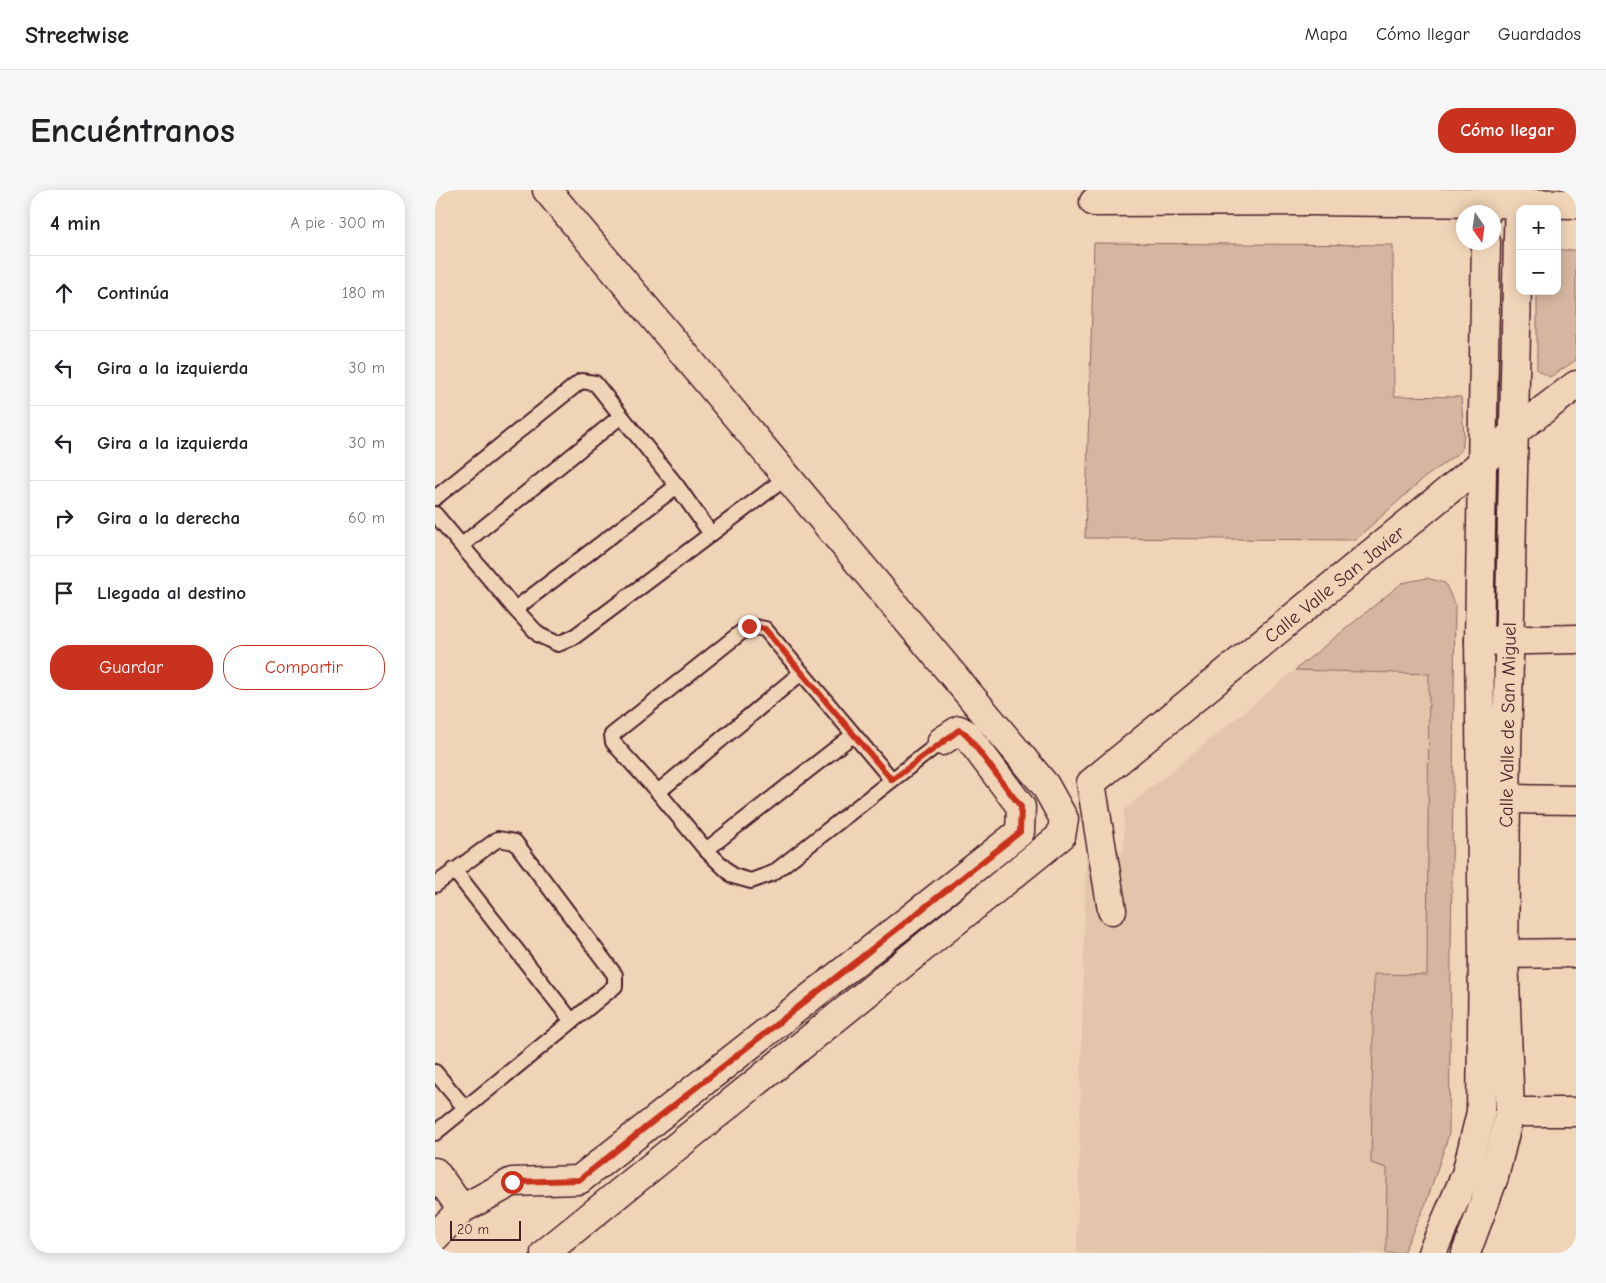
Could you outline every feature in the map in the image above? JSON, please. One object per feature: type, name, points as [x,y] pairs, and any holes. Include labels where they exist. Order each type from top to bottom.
[{"type":"street","points":[[545,1253],[1061,836],[1064,819],[1045,785],[547,190]]},
{"type":"street","points":[[1094,202],[1162,196],[1308,196],[1487,202],[1519,197],[1576,204]]},
{"type":"street","name":"Calle Valle de San Miguel","points":[[1466,1253],[1494,1177],[1510,1112],[1504,954],[1508,639],[1519,197]]},
{"type":"street","name":"Calle Valle de San Miguel","points":[[1433,1253],[1466,1174],[1481,1112],[1483,952],[1479,641],[1487,250]]},
{"type":"street","name":"Calle Valle San Javier","points":[[1112,910],[1091,783],[1483,462],[1514,432],[1576,385]]},
{"type":"street","points":[[1479,641],[1576,639]]},
{"type":"street","points":[[436,1234],[462,1209],[512,1182],[579,1180],[1020,832],[1021,807],[966,734],[959,730],[943,742]]},
{"type":"street","points":[[1506,799],[1576,800]]},
{"type":"street","points":[[1504,954],[1576,953]]},
{"type":"street","points":[[1510,1112],[1576,1112]]},
{"type":"street","points":[[435,1172],[462,1209]]},
{"type":"street","points":[[579,1180],[601,1208]]},
{"type":"lane","points":[[435,498],[581,381],[595,383],[677,486],[711,534]]},
{"type":"lane","points":[[462,545],[621,416]]},
{"type":"lane","points":[[435,514],[515,610],[539,635],[558,644],[574,637],[787,477]]},
{"type":"lane","points":[[515,610],[677,486]]},
{"type":"lane","points":[[892,780],[765,629],[749,626],[612,735],[613,742],[617,748],[658,792],[706,850],[733,876],[751,881],[773,874],[943,742]]},
{"type":"lane","points":[[658,792],[801,673]]},
{"type":"lane","points":[[706,850],[853,735]]},
{"type":"lane","points":[[435,885],[498,839],[515,842],[615,974],[615,986],[435,1133]]},
{"type":"lane","points":[[454,870],[571,1020]]},
{"type":"lane","points":[[435,1072],[465,1108]]},
{"type":"shaded area","points":[[1094,243],[1393,245],[1394,396],[1461,397],[1464,435],[1461,451],[1424,478],[1355,540],[1085,538]]},
{"type":"shaded area","points":[[1561,250],[1576,250],[1576,360],[1550,377],[1537,370],[1537,295],[1561,295]]},
{"type":"shaded area","points":[[1427,578],[1445,583],[1455,605],[1449,1134],[1426,1203],[1403,1253],[1386,1253],[1387,1168],[1371,1163],[1374,974],[1427,975],[1429,674],[1295,670],[1402,583]]},
{"type":"shaded area","points":[[1295,670],[1429,674],[1427,976],[1374,974],[1387,1167],[1386,1253],[1077,1253],[1086,849],[1124,852],[1124,810]]},
{"type":"route","points":[[512,1182],[579,1180],[1020,832],[1021,807],[966,734],[959,730],[892,780],[765,629],[749,626]]}]
